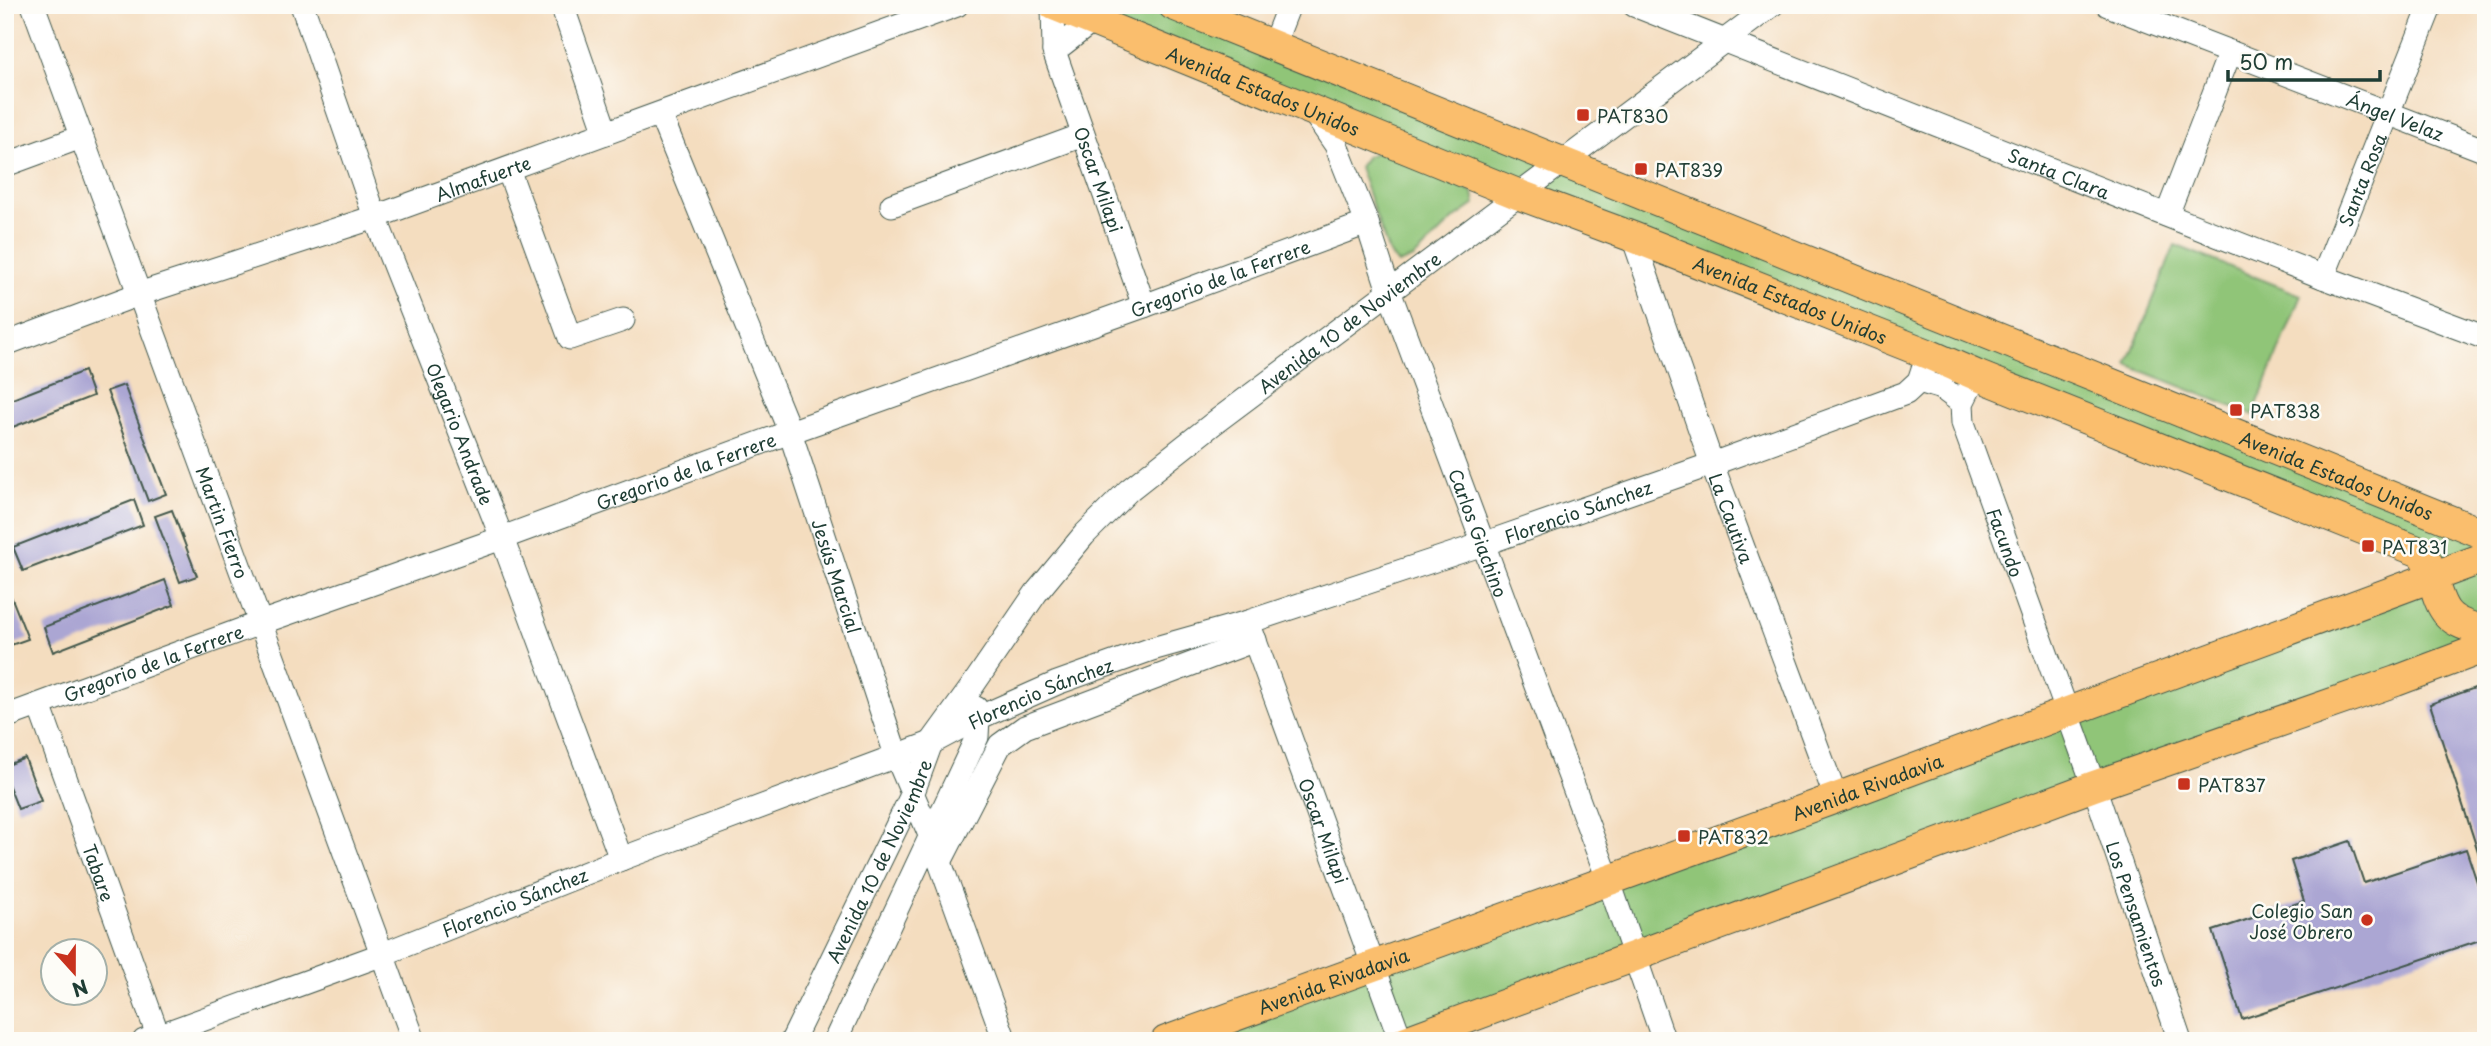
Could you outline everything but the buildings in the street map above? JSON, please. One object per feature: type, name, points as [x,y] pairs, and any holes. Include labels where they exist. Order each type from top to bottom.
[{"type":"main road","name":"Avenida Estados Unidos","points":[[1054,5],[1096,12],[1314,113],[1633,237],[1924,367],[1976,375],[2420,552],[2427,559],[2437,599],[2446,614],[2462,626],[2486,631]]},
{"type":"main road","name":"Avenida Estados Unidos","points":[[1173,5],[2486,536]]},
{"type":"main road","points":[[1924,367],[1941,315]]},
{"type":"main road","points":[[1976,375],[1991,335]]},
{"type":"main road","name":"Avenida Rivadavia","points":[[1166,1041],[1836,798],[2486,557]]},
{"type":"main road","points":[[1404,1041],[2094,786],[2486,647]]},
{"type":"street","name":"Martin Fierro","points":[[33,5],[414,1041]]},
{"type":"street","name":"Olegario Andrade","points":[[302,5],[374,217],[502,538],[621,859]]},
{"type":"street","points":[[562,5],[606,133]]},
{"type":"street","name":"Almafuerte","points":[[5,344],[139,294],[374,217],[957,5]]},
{"type":"street","name":"Oscar Milapi","points":[[1054,5],[1054,51],[1144,306]]},
{"type":"street","points":[[1273,46],[1289,5]]},
{"type":"street","name":"Santa Clara","points":[[1634,5],[2486,338]]},
{"type":"street","name":"Avenida 10 de Noviembre","points":[[792,1041],[912,795],[930,743],[1036,593],[1084,536],[1129,490],[1389,291],[1772,5]]},
{"type":"street","name":"Ángel Velaz","points":[[2108,5],[2486,151]]},
{"type":"street","name":"Santa Rosa","points":[[2323,276],[2431,5]]},
{"type":"street","points":[[1054,51],[1096,12]]},
{"type":"street","points":[[2167,215],[2230,52]]},
{"type":"street","name":"Carlos Giachino","points":[[1314,113],[1336,145],[1367,223],[1389,291],[1608,879],[1664,1041]]},
{"type":"street","name":"Jesús Marcial","points":[[660,114],[789,432],[897,755],[930,835],[1005,1041]]},
{"type":"street","points":[[892,205],[1083,135]]},
{"type":"street","points":[[5,165],[81,137]]},
{"type":"street","points":[[508,169],[570,338],[623,320]]},
{"type":"street","name":"Gregorio de la Ferrere","points":[[5,717],[1367,223]]},
{"type":"street","name":"La Cautiva","points":[[1633,237],[1712,464],[1836,798]]},
{"type":"street","points":[[1924,367],[1942,388],[1962,403],[1976,375]]},
{"type":"street","name":"Florencio Sánchez","points":[[154,1039],[383,954],[621,859],[930,743],[978,718],[1057,683],[1140,653],[1252,631],[1483,544],[1906,393],[1924,367]]},
{"type":"street","name":"Facundo","points":[[1962,403],[1963,423],[2094,786]]},
{"type":"street","points":[[940,862],[1000,745],[1010,737],[1026,727],[1252,631]]},
{"type":"street","name":"Oscar Milapi","points":[[1252,631],[1404,1041]]},
{"type":"street","name":"Avenida 10 de Noviembre","points":[[835,1041],[976,737],[978,718],[971,688]]},
{"type":"street","name":"Tabare","points":[[39,705],[154,1039]]},
{"type":"street","name":"Los Pensamientos","points":[[2094,786],[2180,1041]]},
{"type":"green space","points":[[1054,5],[1173,5],[2486,535],[2486,647],[1406,1041],[1166,1041],[2431,577],[2427,559]]},
{"type":"green space","points":[[1380,151],[1473,192],[1475,204],[1455,218],[1414,258],[1398,264],[1389,253],[1359,167],[1367,156]]},
{"type":"green space","points":[[2175,245],[2301,295],[2253,415],[2127,365]]},
{"type":"place","name":"PAT830","points":[[1583,115]]},
{"type":"place","name":"PAT839","points":[[1641,169]]},
{"type":"place","name":"PAT838","points":[[2236,410]]},
{"type":"place","name":"PAT831","points":[[2368,546]]},
{"type":"place","name":"PAT837","points":[[2184,784]]},
{"type":"place","name":"PAT832","points":[[1684,836]]},
{"type":"place","name":"Colegio San José Obrero","points":[[2367,920]]}]
